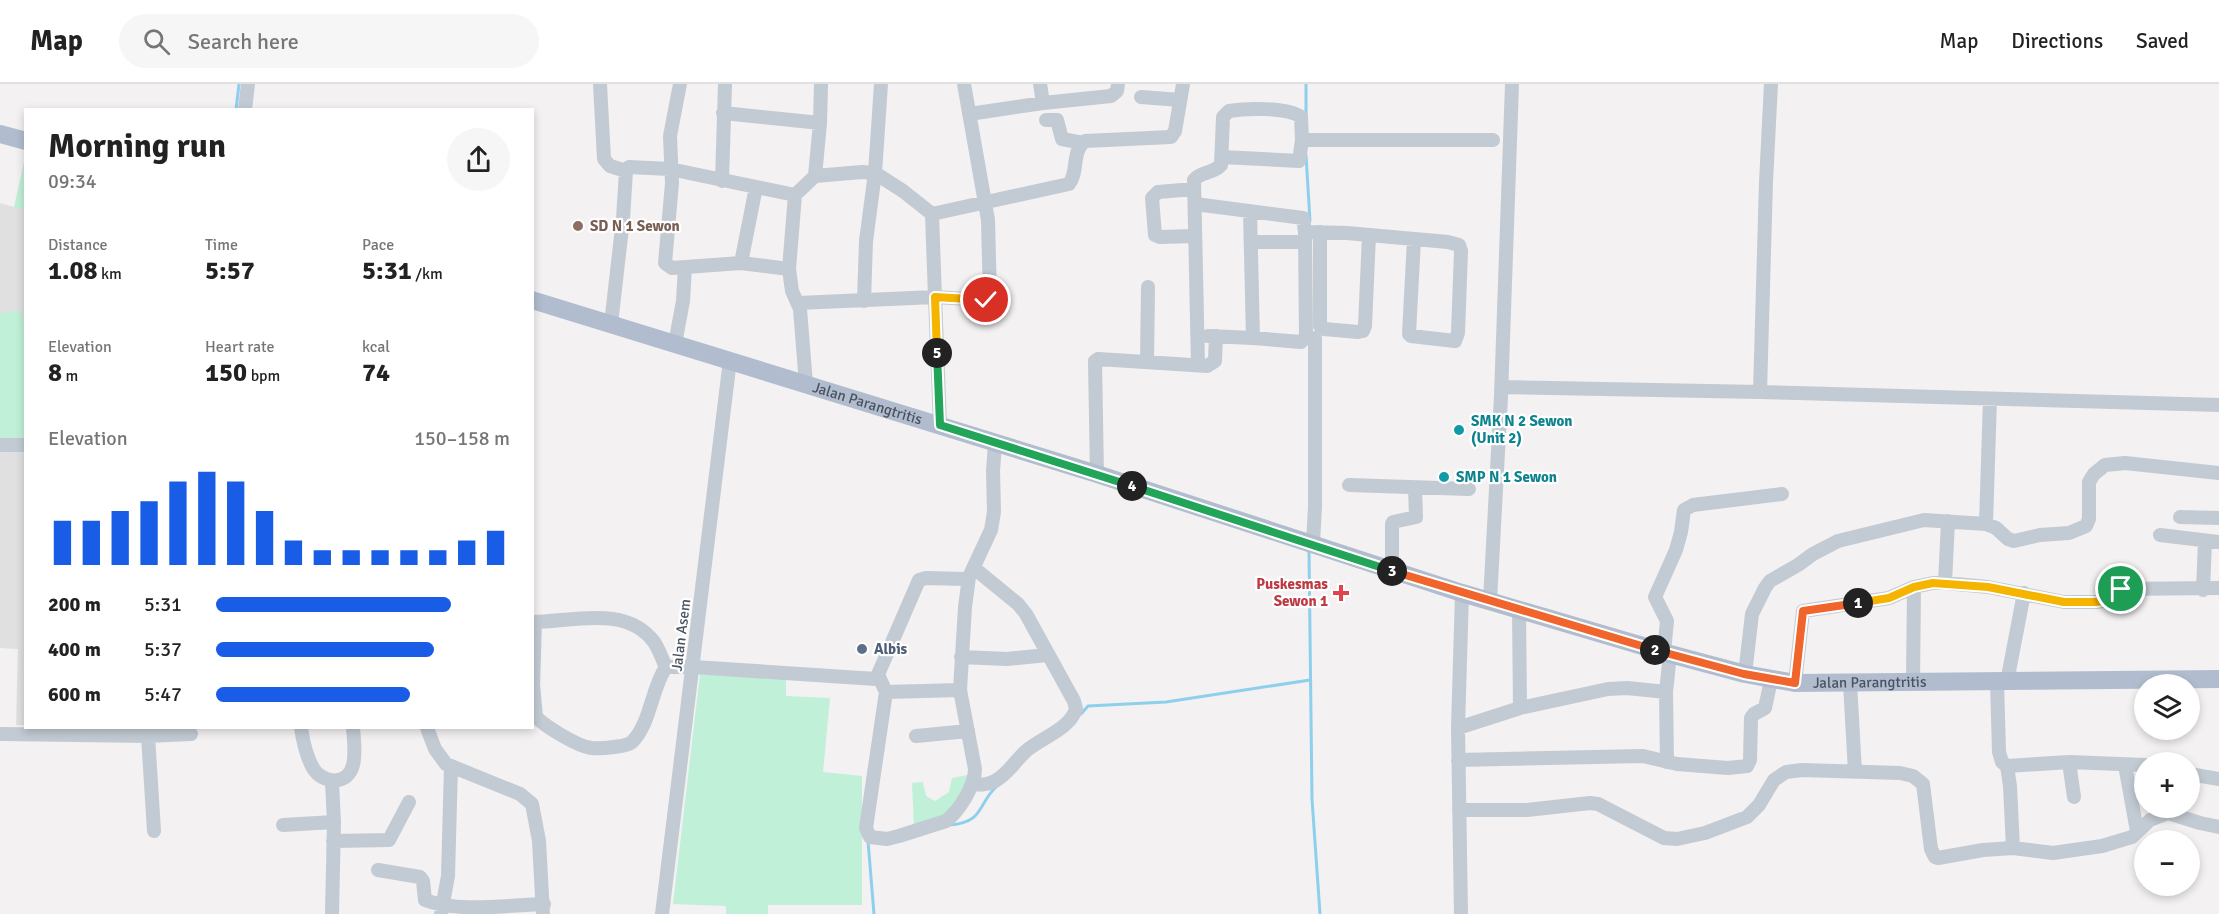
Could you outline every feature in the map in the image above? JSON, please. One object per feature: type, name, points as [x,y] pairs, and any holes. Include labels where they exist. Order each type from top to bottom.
[{"type":"main road","points":[[0,134],[24,140]]},
{"type":"main road","name":"Jalan Parangtritis","points":[[534,301],[1098,474],[1462,593],[1744,674],[1795,683],[2219,680]]},
{"type":"street","points":[[245,108],[248,84]]},
{"type":"street","points":[[600,84],[604,159],[610,166],[626,171]]},
{"type":"street","points":[[680,84],[670,136],[671,206],[664,258],[668,266],[741,263],[789,268]]},
{"type":"street","points":[[722,181],[725,84]]},
{"type":"street","points":[[815,176],[821,84]]},
{"type":"street","points":[[864,301],[866,241],[875,173],[881,84]]},
{"type":"street","points":[[798,303],[935,297],[986,300],[990,298],[986,202],[964,84]]},
{"type":"street","points":[[1040,84],[1043,103]]},
{"type":"street","points":[[969,114],[1111,96],[1117,91],[1118,84]]},
{"type":"street","points":[[1046,120],[1057,120],[1062,139],[1083,142],[1093,139],[1171,136],[1175,131],[1183,84]]},
{"type":"street","points":[[1490,601],[1502,387],[1512,84]]},
{"type":"street","points":[[1760,392],[1766,182],[1772,84]]},
{"type":"street","points":[[1141,96],[1180,100]]},
{"type":"street","points":[[1197,365],[1194,189],[1196,177],[1217,169],[1221,165],[1223,117],[1228,111],[1275,110],[1295,113],[1301,117],[1307,140],[1300,160],[1222,158]]},
{"type":"street","points":[[723,112],[820,123]]},
{"type":"street","points":[[1307,140],[1493,140]]},
{"type":"street","points":[[932,214],[1069,184],[1073,177],[1078,150],[1083,142]]},
{"type":"street","points":[[611,324],[626,171],[629,167],[670,169],[795,195]]},
{"type":"street","points":[[806,384],[798,303],[792,291],[789,268],[795,195],[815,176],[875,173],[932,214],[940,425]]},
{"type":"street","points":[[741,263],[756,187]]},
{"type":"street","points":[[1194,189],[1158,192],[1152,198],[1155,235],[1160,237],[1195,236]]},
{"type":"street","points":[[1195,204],[1301,216],[1311,234],[1320,326],[1325,329],[1363,331],[1369,235]]},
{"type":"street","points":[[1250,211],[1253,338]]},
{"type":"street","points":[[1198,335],[1301,342],[1306,337],[1311,234]]},
{"type":"street","points":[[1251,242],[1311,234],[1369,235],[1414,239],[1454,243],[1460,246],[1458,333],[1455,341],[1431,340],[1409,334],[1414,239]]},
{"type":"street","points":[[675,344],[683,301],[685,267]]},
{"type":"street","points":[[1147,361],[1148,287]]},
{"type":"street","points":[[1098,474],[1095,361],[1098,359],[1147,361],[1207,366],[1215,362],[1216,336]]},
{"type":"street","points":[[1312,544],[1315,506],[1315,338]]},
{"type":"street","name":"Jalan Asem","points":[[662,914],[730,360]]},
{"type":"street","points":[[1502,387],[2219,405]]},
{"type":"street","points":[[1986,524],[1990,399]]},
{"type":"street","points":[[879,677],[886,692],[866,822],[870,837],[887,839],[946,821],[953,816],[972,784],[975,769],[960,690],[961,657],[972,572],[987,540],[993,520],[995,443]]},
{"type":"street","points":[[0,445],[24,445]]},
{"type":"street","points":[[1744,674],[1752,614],[1760,595],[1770,581],[1812,554],[1838,541],[1924,520],[1986,524],[2014,541],[2040,535],[2069,533],[2086,526],[2089,519],[2090,482],[2094,474],[2105,465],[2125,463],[2219,473]]},
{"type":"street","points":[[1348,486],[1469,489]]},
{"type":"street","points":[[1392,571],[1392,524],[1416,517],[1415,488]]},
{"type":"street","points":[[1667,762],[1667,621],[1655,597],[1676,550],[1684,510],[1693,506],[1782,494]]},
{"type":"street","points":[[2180,517],[2219,518]]},
{"type":"street","points":[[1945,583],[1948,521]]},
{"type":"street","points":[[2160,535],[2212,542],[2203,590]]},
{"type":"street","points":[[666,667],[874,680],[879,677],[919,580],[926,578],[961,580],[972,572]]},
{"type":"street","points":[[972,572],[1018,604],[1026,614],[1077,709],[1074,715],[1060,727],[1027,749],[997,780],[987,785],[972,784]]},
{"type":"street","points":[[1795,683],[1803,611],[1889,598],[1914,587],[1933,583],[2024,593],[2064,602],[2087,603],[2107,600],[2115,589],[2203,590],[2219,588]]},
{"type":"street","points":[[1913,682],[1914,587]]},
{"type":"street","points":[[1461,914],[1458,728],[1462,593]]},
{"type":"street","points":[[2024,593],[2002,682],[1999,752],[2002,762],[2007,766],[2069,762],[2134,765]]},
{"type":"street","points":[[1519,610],[1520,708]]},
{"type":"street","points":[[534,622],[601,618],[619,620],[649,636],[655,643],[666,667],[633,741],[623,746],[594,748],[583,746],[548,727],[536,717],[534,696]]},
{"type":"street","points":[[961,657],[1007,659],[1047,655]]},
{"type":"street","points":[[1458,760],[1610,755],[1650,757],[1667,762],[1717,767],[1747,766],[1750,760],[1750,718],[1765,708],[1771,680]]},
{"type":"street","points":[[1850,683],[1855,772]]},
{"type":"street","points":[[1458,728],[1520,708],[1616,688],[1666,692]]},
{"type":"street","points":[[886,692],[960,690]]},
{"type":"street","points":[[301,729],[312,767],[321,777],[332,782],[351,771],[354,729]]},
{"type":"street","points":[[378,870],[420,877],[423,881],[425,900],[442,909],[473,906],[544,909],[539,841],[532,804],[520,794],[451,766],[435,749],[427,729]]},
{"type":"street","points":[[916,736],[968,731]]},
{"type":"street","points":[[0,734],[148,736],[191,734]]},
{"type":"street","points":[[148,736],[154,831]]},
{"type":"street","points":[[2069,762],[2074,797]]},
{"type":"street","points":[[2125,765],[2137,830]]},
{"type":"street","points":[[442,909],[448,876],[451,766]]},
{"type":"street","points":[[2007,766],[2013,848]]},
{"type":"street","points":[[1459,810],[1527,810],[1594,803],[1658,835],[1671,839],[1705,833],[1747,818],[1759,805],[1774,780],[1786,772],[1802,770],[1900,773],[1912,776],[1920,781],[1924,788],[1931,849],[1938,858],[1970,851],[2013,848],[2053,853],[2072,851],[2124,840],[2134,833]]},
{"type":"street","points":[[2200,776],[2219,779]]},
{"type":"street","points":[[332,782],[334,822],[332,914]]},
{"type":"street","points":[[333,841],[389,840],[409,802]]},
{"type":"street","points":[[2138,830],[2154,818]]},
{"type":"street","points":[[2188,818],[2219,827]]},
{"type":"street","points":[[283,825],[334,822]]},
{"type":"shaded area","points":[[24,162],[24,725],[16,725],[18,649],[0,648],[0,203],[14,207]]},
{"type":"green space","points":[[24,163],[24,208],[14,208]]},
{"type":"green space","points":[[22,311],[24,442],[0,443],[0,313]]},
{"type":"green space","points":[[700,674],[786,678],[786,696],[830,698],[823,772],[862,776],[862,905],[768,905],[768,914],[726,914],[726,906],[673,904]]},
{"type":"green space","points":[[967,775],[969,780],[956,805],[945,814],[914,828],[912,783],[923,782],[926,796],[935,801],[949,792],[952,778]]},
{"type":"waterway","points":[[236,108],[239,84]]},
{"type":"waterway","points":[[1306,84],[1306,116]]},
{"type":"waterway","points":[[1306,155],[1310,221]]},
{"type":"waterway","points":[[1309,551],[1312,799],[1320,914]]},
{"type":"waterway","points":[[1081,714],[1088,706],[1166,702],[1310,680]]},
{"type":"waterway","points":[[950,825],[961,823],[975,816],[997,786]]},
{"type":"waterway","points":[[868,841],[874,914]]},
{"type":"place","name":"SD N 1 Sewon","points":[[578,226]]},
{"type":"place","name":"SMK N 2 Sewon (Unit 2)","points":[[1459,430]]},
{"type":"place","name":"SMP N 1 Sewon","points":[[1444,477]]},
{"type":"place","name":"Puskesmas Sewon 1","points":[[1341,593]]},
{"type":"place","name":"Albis","points":[[862,649]]},
{"type":"route","points":[[986,300],[935,297],[940,425],[1462,593],[1744,674],[1795,683],[1801,615],[1806,609],[1889,598],[1905,590],[1933,583],[1988,587],[2079,603],[2107,600],[2115,589],[2121,589]]}]
